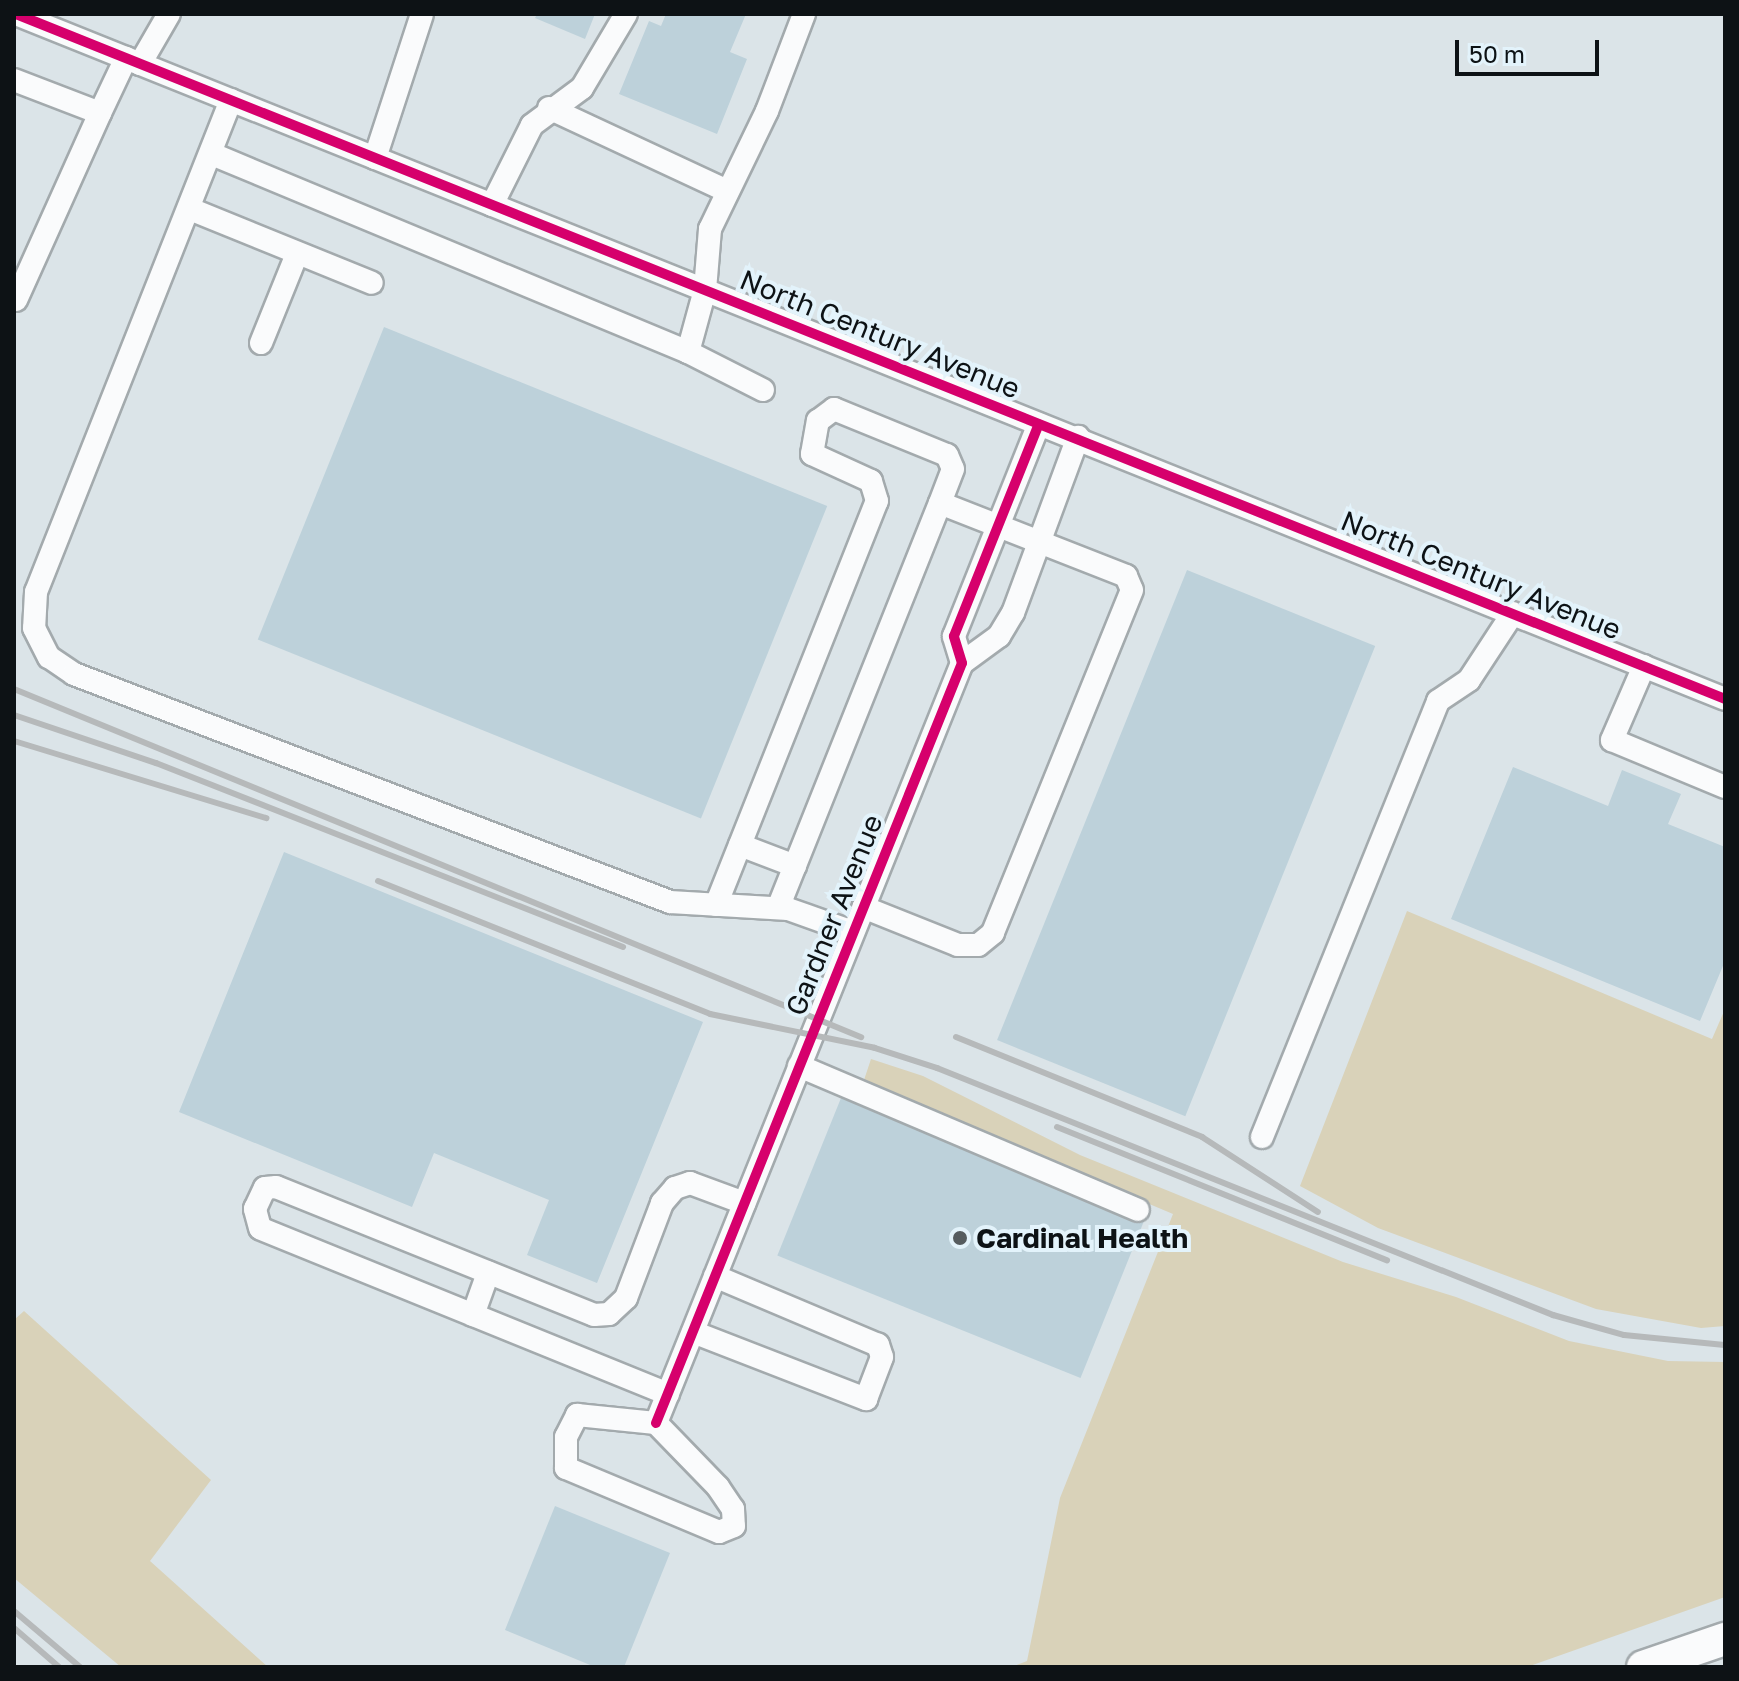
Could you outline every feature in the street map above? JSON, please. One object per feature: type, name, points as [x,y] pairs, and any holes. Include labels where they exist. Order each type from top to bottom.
[{"type":"highway","points":[[1643,1667],[1725,1639]]},
{"type":"street","name":"North Century Avenue","points":[[16,14],[1078,437],[1725,699]]},
{"type":"street","points":[[16,300],[100,113],[133,61],[169,14]]},
{"type":"street","points":[[492,205],[532,125],[549,108],[582,88],[626,14]]},
{"type":"street","points":[[688,352],[705,290],[705,252],[727,191],[767,111],[804,14]]},
{"type":"street","points":[[375,158],[418,15]]},
{"type":"street","points":[[14,80],[100,113]]},
{"type":"street","points":[[231,100],[36,592],[34,628],[49,657],[74,674],[670,902],[778,908],[853,932]]},
{"type":"street","points":[[549,108],[727,191]]},
{"type":"street","points":[[212,154],[688,352],[763,390]]},
{"type":"street","points":[[190,209],[372,283]]},
{"type":"street","points":[[261,343],[297,254]]},
{"type":"street","points":[[716,905],[877,501],[871,481],[812,454],[818,421],[826,412],[844,410],[947,455],[953,469],[778,908]]},
{"type":"street","name":"Gardner Avenue","points":[[656,1423],[962,663],[954,636],[1039,424]]},
{"type":"street","points":[[962,663],[999,636],[1013,613],[1078,437]]},
{"type":"street","points":[[863,907],[958,945],[986,941],[998,924],[1132,590],[1126,576],[940,503]]},
{"type":"street","points":[[1262,1137],[1438,701],[1469,680],[1513,613]]},
{"type":"street","points":[[1644,666],[1612,740],[1725,787]]},
{"type":"street","points":[[740,845],[795,866]]},
{"type":"street","points":[[799,1066],[1138,1210]]},
{"type":"street","points":[[668,1394],[260,1228],[255,1209],[265,1188],[276,1187],[594,1315],[609,1314],[626,1298],[662,1203],[675,1188],[690,1183],[744,1203]]},
{"type":"street","points":[[473,1315],[488,1273]]},
{"type":"street","points":[[693,1332],[866,1399],[882,1357],[878,1345],[715,1276]]},
{"type":"street","points":[[577,1415],[656,1423],[726,1498],[736,1519],[729,1531],[719,1532],[564,1465],[566,1437],[577,1415]]},
{"type":"shaded area","points":[[1407,911],[1712,1039],[1725,1009],[1725,1326],[1701,1328],[1596,1309],[1378,1228],[1300,1186]]},
{"type":"shaded area","points":[[871,1059],[923,1076],[1080,1155],[1343,1262],[1456,1297],[1569,1341],[1668,1361],[1725,1362],[1725,1597],[1527,1667],[1011,1667],[1027,1661],[1060,1498],[1173,1214],[863,1083]]},
{"type":"shaded area","points":[[24,1311],[211,1480],[150,1561],[268,1667],[121,1667],[14,1578],[14,1320]]},
{"type":"building","points":[[537,14],[595,14],[585,39],[535,18]]},
{"type":"building","points":[[666,14],[746,14],[730,52],[747,59],[717,134],[619,94],[649,21],[661,26]]},
{"type":"building","points":[[384,327],[827,506],[701,819],[258,639]]},
{"type":"building","points":[[1187,570],[1375,646],[1185,1116],[997,1040]]},
{"type":"building","points":[[1513,767],[1608,806],[1622,770],[1681,794],[1668,824],[1725,847],[1725,961],[1700,1021],[1451,919]]},
{"type":"building","points":[[284,852],[703,1022],[597,1283],[527,1255],[549,1200],[434,1153],[412,1207],[179,1112]]},
{"type":"building","name":"Cardinal Health","points":[[841,1098],[1144,1220],[1081,1378],[777,1256]]},
{"type":"building","points":[[555,1506],[670,1553],[624,1667],[595,1667],[505,1630]]},
{"type":"railway","points":[[14,689],[861,1037]]},
{"type":"railway","points":[[14,715],[156,763],[623,947]]},
{"type":"railway","points":[[14,741],[266,818]]},
{"type":"railway","points":[[378,881],[710,1014],[875,1048],[937,1068],[1553,1315],[1624,1335],[1725,1345]]},
{"type":"railway","points":[[956,1037],[1202,1137],[1318,1212]]},
{"type":"railway","points":[[1057,1127],[1387,1260]]},
{"type":"railway","points":[[14,1611],[80,1667]]},
{"type":"railway","points":[[14,1628],[59,1667]]},
{"type":"cycle path","points":[[16,14],[1725,699]]},
{"type":"cycle path","points":[[656,1423],[962,663],[954,636],[1039,424]]},
{"type":"place","name":"Cardinal Health","points":[[960,1238]]}]
